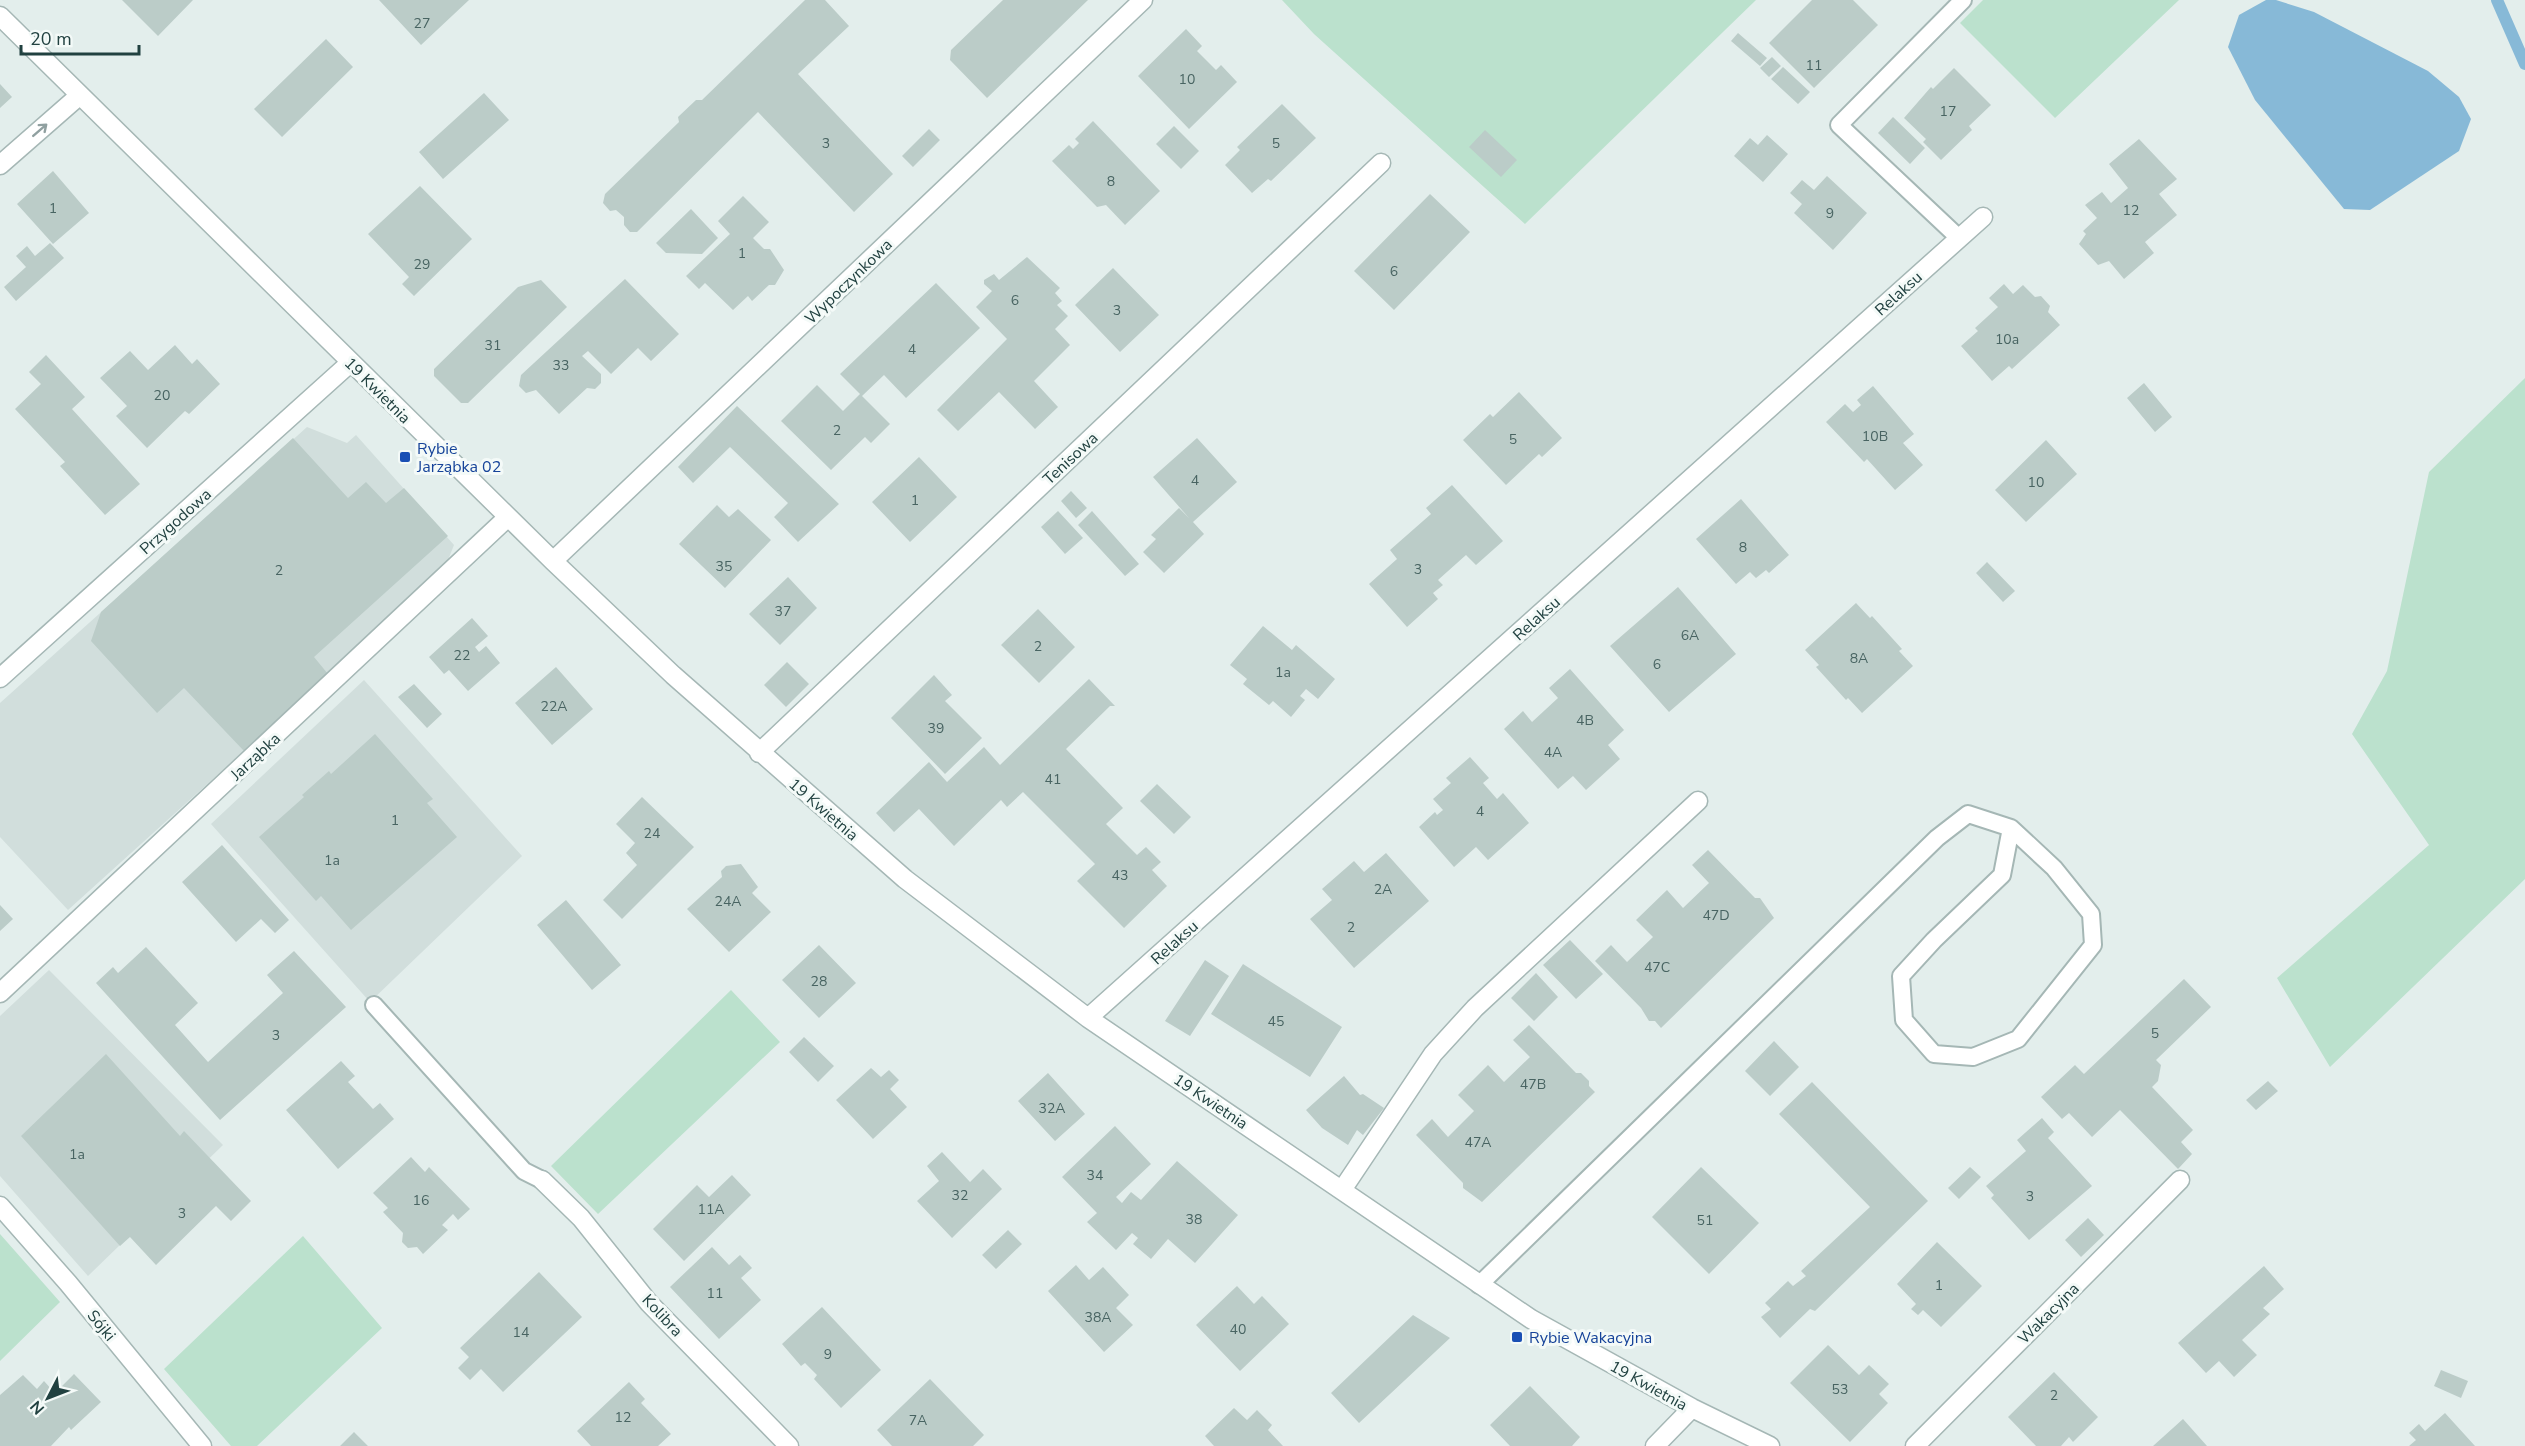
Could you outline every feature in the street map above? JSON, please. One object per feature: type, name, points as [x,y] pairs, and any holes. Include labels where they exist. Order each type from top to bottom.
[{"type":"street","name":"Wypoczynkowa","points":[[553,561],[1143,0]]},
{"type":"street","name":"19 Kwietnia","points":[[0,16],[553,561],[759,753],[905,879],[1088,1018],[1479,1285],[1531,1319],[1692,1408],[1770,1446]]},
{"type":"street","points":[[0,165],[80,94]]},
{"type":"street","name":"Tenisowa","points":[[759,753],[1381,163]]},
{"type":"street","name":"Relaksu","points":[[1088,1018],[1983,217]]},
{"type":"street","name":"Przygodowa","points":[[0,678],[350,363]]},
{"type":"street","name":"Jarząbka","points":[[0,993],[508,517]]},
{"type":"street","points":[[1342,1190],[1433,1054],[1474,1008],[1698,801]]},
{"type":"street","name":"Kolibra","points":[[542,1180],[581,1218],[649,1303],[789,1446]]},
{"type":"street","name":"Wakacyjna","points":[[1915,1446],[2180,1180]]},
{"type":"street","name":"Sójki","points":[[0,1206],[68,1283],[202,1446]]},
{"type":"street","points":[[1655,1446],[1692,1408]]},
{"type":"lane","points":[[1959,238],[1839,125],[1963,0]]},
{"type":"lane","points":[[1479,1285],[1937,838],[1968,814],[2011,828],[2054,868],[2091,914],[2093,945],[2018,1039],[1973,1057],[1934,1054],[1904,1020],[1901,976],[2002,875],[2011,828]]},
{"type":"lane","points":[[374,1005],[524,1171],[542,1180]]},
{"type":"shaded area","points":[[307,427],[347,443],[356,435],[454,545],[444,570],[68,910],[0,837],[0,703]]},
{"type":"shaded area","points":[[364,680],[522,856],[370,1002],[211,824]]},
{"type":"shaded area","points":[[49,970],[223,1145],[88,1276],[0,1176],[0,1016]]},
{"type":"green space","points":[[1282,0],[1756,0],[1525,224],[1314,34]]},
{"type":"green space","points":[[1983,0],[2179,0],[2055,118],[1960,23]]},
{"type":"green space","points":[[2525,378],[2525,879],[2330,1067],[2277,978],[2429,845],[2352,734],[2387,671],[2429,472]]},
{"type":"green space","points":[[731,990],[780,1042],[598,1214],[551,1166]]},
{"type":"green space","points":[[0,1234],[60,1302],[0,1361]]},
{"type":"green space","points":[[303,1236],[382,1328],[257,1446],[231,1446],[164,1369]]},
{"type":"water","points":[[2266,0],[2276,0],[2314,12],[2428,71],[2459,97],[2471,119],[2459,151],[2370,210],[2344,209],[2255,100],[2228,47],[2239,15]]},
{"type":"building","points":[[122,0],[193,0],[158,36]]},
{"type":"building","points":[[379,0],[469,0],[421,45]]},
{"type":"building","points":[[805,0],[825,0],[849,26],[798,74],[893,174],[854,212],[758,112],[637,232],[630,232],[624,225],[624,217],[616,210],[610,211],[603,203],[605,194],[679,122],[678,117],[696,100],[702,100]]},
{"type":"building","points":[[1003,0],[1088,0],[987,98],[950,60],[951,50]]},
{"type":"building","points":[[1812,0],[1853,0],[1878,25],[1814,88],[1769,43]]},
{"type":"building","points":[[1186,29],[1202,46],[1197,51],[1216,70],[1221,65],[1237,82],[1189,129],[1138,76]]},
{"type":"building","points":[[1738,33],[1767,58],[1760,66],[1731,41]]},
{"type":"building","points":[[326,39],[353,67],[282,137],[254,109]]},
{"type":"building","points":[[1772,57],[1781,66],[1769,77],[1760,68]]},
{"type":"building","points":[[1783,67],[1810,92],[1798,104],[1771,79]]},
{"type":"building","points":[[1954,68],[1991,105],[1969,126],[1972,130],[1941,160],[1923,142],[1926,139],[1904,118],[1931,87],[1933,89]]},
{"type":"building","points":[[0,84],[12,97],[0,108]]},
{"type":"building","points":[[484,93],[509,120],[443,179],[419,152]]},
{"type":"building","points":[[1282,104],[1316,138],[1271,181],[1268,179],[1252,193],[1225,165],[1240,150],[1237,147]]},
{"type":"building","points":[[1893,117],[1925,148],[1910,164],[1878,133]]},
{"type":"building","points":[[1093,121],[1160,191],[1125,225],[1106,205],[1097,207],[1052,161],[1069,145],[1073,149],[1079,143],[1075,139]]},
{"type":"building","points":[[1174,126],[1199,151],[1181,169],[1156,144]]},
{"type":"building","points":[[929,129],[940,140],[913,167],[902,156]]},
{"type":"building","points":[[1485,130],[1517,160],[1501,177],[1469,147]]},
{"type":"building","points":[[1767,135],[1788,154],[1763,182],[1734,156],[1750,138],[1758,145]]},
{"type":"building","points":[[2139,139],[2177,179],[2159,194],[2177,215],[2145,242],[2154,253],[2124,279],[2109,261],[2098,265],[2079,244],[2086,234],[2083,231],[2097,218],[2085,205],[2102,192],[2111,203],[2128,188],[2109,164]]},
{"type":"building","points":[[53,171],[89,213],[53,244],[17,204]]},
{"type":"building","points":[[1827,176],[1867,213],[1833,250],[1794,213],[1802,204],[1790,193],[1802,180],[1814,190]]},
{"type":"building","points":[[420,186],[472,239],[414,296],[402,284],[409,277],[368,234]]},
{"type":"building","points":[[1430,194],[1470,232],[1394,310],[1354,271]]},
{"type":"building","points":[[743,196],[769,222],[753,238],[764,249],[770,249],[784,270],[775,285],[769,285],[752,301],[748,296],[733,310],[705,283],[699,289],[686,276],[730,234],[718,221]]},
{"type":"building","points":[[691,209],[718,238],[702,254],[666,253],[656,243]]},
{"type":"building","points":[[50,243],[64,258],[16,301],[4,287],[26,267],[16,256],[27,246],[35,256]]},
{"type":"building","points":[[1027,257],[1060,288],[1055,293],[1062,301],[1057,305],[1068,316],[1055,329],[1070,345],[1034,381],[1058,407],[1035,429],[999,392],[958,431],[937,410],[1007,339],[976,307],[992,291],[984,284],[984,280],[994,274],[999,280]]},
{"type":"building","points":[[1113,268],[1159,315],[1120,352],[1075,305]]},
{"type":"building","points":[[625,279],[679,334],[651,361],[638,348],[611,374],[588,351],[582,356],[601,374],[601,383],[595,389],[587,388],[559,414],[536,390],[526,393],[519,386],[521,375]]},
{"type":"building","points":[[541,280],[567,307],[468,403],[461,403],[434,376],[434,369],[518,287]]},
{"type":"building","points":[[936,283],[980,328],[906,398],[884,375],[862,396],[890,424],[871,443],[865,437],[831,470],[781,421],[817,385],[843,411],[860,394],[840,374]]},
{"type":"building","points":[[2004,284],[2013,294],[2023,285],[2035,297],[2041,296],[2050,306],[2048,312],[2060,325],[2012,369],[2009,366],[1992,381],[1961,346],[1978,331],[1975,328],[1998,307],[1989,298]]},
{"type":"building","points":[[175,345],[192,364],[197,359],[220,384],[189,414],[185,411],[147,448],[116,416],[127,406],[100,378],[130,351],[148,370]]},
{"type":"building","points":[[46,355],[85,397],[72,409],[140,484],[105,515],[60,466],[65,462],[15,409],[41,384],[29,372]]},
{"type":"building","points":[[2144,383],[2172,417],[2155,432],[2127,398]]},
{"type":"building","points":[[1873,386],[1914,434],[1903,443],[1923,465],[1895,490],[1867,459],[1864,462],[1826,422],[1845,404],[1853,412],[1861,405],[1857,400]]},
{"type":"building","points":[[1519,392],[1562,438],[1542,457],[1539,454],[1506,485],[1463,440],[1490,414],[1493,417]]},
{"type":"building","points":[[737,406],[839,504],[798,542],[774,517],[788,503],[730,447],[693,483],[678,467]]},
{"type":"building","points":[[293,438],[348,498],[366,482],[386,503],[404,488],[448,536],[314,657],[328,674],[244,751],[184,688],[157,713],[91,641],[101,612]]},
{"type":"building","points":[[1197,438],[1237,482],[1193,522],[1204,534],[1164,573],[1143,552],[1156,539],[1151,535],[1179,508],[1189,518],[1153,477]]},
{"type":"building","points":[[2046,440],[2077,474],[2026,522],[1995,490]]},
{"type":"building","points":[[919,457],[957,497],[910,542],[872,502]]},
{"type":"building","points":[[1452,485],[1503,541],[1476,565],[1466,555],[1438,580],[1443,585],[1433,593],[1438,599],[1407,627],[1369,584],[1397,559],[1390,550],[1431,514],[1426,508]]},
{"type":"building","points":[[1071,491],[1087,508],[1076,518],[1061,501]]},
{"type":"building","points":[[1741,499],[1789,555],[1769,573],[1766,570],[1756,578],[1750,572],[1736,584],[1696,539]]},
{"type":"building","points":[[717,505],[729,517],[738,509],[771,540],[725,588],[679,544]]},
{"type":"building","points":[[1058,511],[1083,538],[1065,554],[1041,527]]},
{"type":"building","points":[[1092,511],[1139,564],[1125,576],[1078,525]]},
{"type":"building","points":[[1987,562],[2015,591],[2003,602],[1976,573]]},
{"type":"building","points":[[788,577],[817,608],[780,645],[749,614]]},
{"type":"building","points":[[1678,587],[1736,654],[1669,712],[1610,646]]},
{"type":"building","points":[[1856,603],[1870,618],[1872,616],[1902,649],[1899,651],[1913,666],[1862,713],[1848,698],[1846,700],[1816,667],[1819,665],[1805,650]]},
{"type":"building","points":[[1038,609],[1075,647],[1039,683],[1001,645]]},
{"type":"building","points":[[472,618],[488,636],[475,647],[479,652],[486,646],[500,663],[468,691],[449,670],[444,674],[429,657]]},
{"type":"building","points":[[1263,626],[1292,650],[1296,645],[1335,679],[1318,699],[1306,689],[1300,696],[1305,700],[1291,717],[1273,701],[1269,705],[1243,684],[1247,679],[1230,665]]},
{"type":"building","points":[[787,662],[809,684],[786,707],[764,685]]},
{"type":"building","points":[[556,667],[593,709],[552,745],[515,703]]},
{"type":"building","points":[[1570,669],[1624,730],[1608,745],[1620,759],[1586,790],[1573,776],[1558,789],[1504,729],[1523,711],[1532,722],[1558,698],[1549,688]]},
{"type":"building","points":[[934,675],[952,695],[945,701],[982,738],[945,774],[891,718]]},
{"type":"building","points":[[1089,679],[1115,706],[1110,706],[1066,749],[1123,808],[1106,824],[1137,855],[1146,847],[1161,862],[1152,870],[1167,886],[1124,928],[1077,881],[1095,864],[1023,792],[1007,807],[1001,800],[954,846],[919,809],[894,832],[876,813],[929,762],[947,782],[984,747],[1000,765]]},
{"type":"building","points":[[414,684],[442,714],[427,728],[398,697]]},
{"type":"building","points":[[375,734],[433,799],[427,803],[457,837],[351,930],[321,896],[316,901],[259,837],[329,771],[331,774]]},
{"type":"building","points":[[1470,757],[1489,778],[1483,783],[1497,799],[1503,793],[1529,823],[1488,860],[1476,847],[1454,867],[1419,827],[1435,812],[1437,815],[1443,810],[1433,799],[1451,783],[1446,778]]},
{"type":"building","points":[[1157,784],[1191,817],[1174,834],[1140,801]]},
{"type":"building","points":[[642,797],[694,847],[622,919],[603,900],[637,865],[626,853],[635,843],[616,824]]},
{"type":"building","points":[[222,845],[289,920],[275,933],[261,919],[236,942],[182,882]]},
{"type":"building","points":[[1708,850],[1755,898],[1760,898],[1774,918],[1661,1028],[1655,1021],[1649,1021],[1641,1008],[1595,961],[1611,945],[1627,962],[1653,937],[1636,920],[1667,890],[1683,908],[1709,883],[1692,865]]},
{"type":"building","points":[[1386,853],[1429,901],[1354,968],[1310,919],[1332,900],[1322,889],[1354,861],[1364,872]]},
{"type":"building","points":[[741,864],[758,887],[752,893],[771,912],[729,952],[687,909],[722,877],[721,871],[726,866]]},
{"type":"building","points":[[566,900],[621,965],[592,990],[537,925]]},
{"type":"building","points":[[0,905],[13,919],[0,931]]},
{"type":"building","points":[[1570,940],[1603,974],[1576,999],[1543,965]]},
{"type":"building","points":[[819,945],[856,983],[819,1018],[782,980]]},
{"type":"building","points":[[146,947],[198,1003],[175,1025],[208,1062],[283,993],[267,975],[294,951],[346,1007],[220,1120],[96,983],[113,967],[118,973]]},
{"type":"building","points":[[1205,960],[1229,976],[1190,1036],[1165,1021]]},
{"type":"building","points":[[1243,964],[1342,1027],[1310,1077],[1211,1014]]},
{"type":"building","points":[[1536,973],[1558,997],[1534,1021],[1511,998]]},
{"type":"building","points":[[2184,979],[2211,1007],[2156,1060],[2161,1065],[2158,1081],[2152,1087],[2193,1130],[2181,1142],[2192,1154],[2178,1169],[2120,1110],[2092,1137],[2069,1113],[2062,1119],[2041,1097],[2075,1065],[2084,1074]]},
{"type":"building","points":[[1529,1025],[1576,1073],[1581,1073],[1589,1081],[1589,1086],[1595,1092],[1482,1202],[1463,1188],[1463,1183],[1416,1135],[1432,1119],[1448,1137],[1474,1111],[1458,1095],[1488,1065],[1504,1082],[1530,1057],[1513,1040]]},
{"type":"building","points":[[804,1037],[834,1066],[818,1082],[789,1052]]},
{"type":"building","points":[[1774,1041],[1799,1067],[1770,1096],[1745,1071]]},
{"type":"building","points":[[106,1054],[180,1136],[184,1131],[251,1201],[231,1221],[216,1206],[156,1265],[130,1237],[120,1246],[21,1136]]},
{"type":"building","points":[[341,1061],[355,1076],[348,1082],[373,1109],[380,1103],[394,1119],[338,1169],[286,1110]]},
{"type":"building","points":[[871,1068],[881,1077],[889,1070],[899,1080],[890,1089],[907,1107],[873,1139],[836,1100]]},
{"type":"building","points":[[1048,1073],[1085,1114],[1055,1141],[1018,1101]]},
{"type":"building","points":[[1344,1076],[1360,1095],[1363,1094],[1384,1108],[1363,1135],[1357,1130],[1348,1145],[1322,1128],[1306,1110]]},
{"type":"building","points":[[2268,1081],[2278,1091],[2256,1110],[2246,1100]]},
{"type":"building","points":[[1812,1082],[1928,1201],[1815,1311],[1810,1309],[1780,1338],[1761,1317],[1771,1309],[1765,1303],[1788,1281],[1793,1286],[1806,1276],[1801,1271],[1870,1207],[1779,1114]]},
{"type":"building","points":[[2042,1118],[2054,1132],[2048,1138],[2092,1186],[2029,1240],[1991,1198],[1994,1195],[1986,1186],[2026,1151],[2017,1140]]},
{"type":"building","points":[[1115,1126],[1151,1164],[1116,1197],[1122,1203],[1131,1192],[1141,1200],[1177,1161],[1238,1215],[1195,1263],[1168,1239],[1151,1259],[1133,1244],[1138,1238],[1132,1233],[1116,1250],[1087,1222],[1097,1213],[1062,1177]]},
{"type":"building","points":[[942,1152],[970,1182],[983,1169],[1002,1189],[952,1238],[917,1201],[939,1181],[927,1166]]},
{"type":"building","points":[[411,1157],[425,1172],[429,1167],[470,1209],[458,1220],[453,1214],[442,1225],[448,1230],[423,1254],[417,1247],[408,1248],[402,1242],[403,1233],[383,1212],[388,1208],[373,1193]]},
{"type":"building","points":[[1701,1167],[1759,1223],[1709,1274],[1652,1217]]},
{"type":"building","points":[[1970,1167],[1981,1177],[1959,1199],[1948,1188]]},
{"type":"building","points":[[732,1175],[751,1195],[684,1261],[653,1229],[697,1185],[709,1197]]},
{"type":"building","points":[[2088,1218],[2104,1235],[2081,1257],[2065,1240]]},
{"type":"building","points":[[1008,1230],[1022,1244],[996,1269],[982,1255]]},
{"type":"building","points":[[1937,1242],[1982,1286],[1941,1327],[1923,1310],[1918,1315],[1911,1309],[1916,1304],[1897,1284]]},
{"type":"building","points":[[712,1247],[729,1265],[740,1255],[752,1268],[741,1278],[761,1300],[719,1339],[670,1287]]},
{"type":"building","points":[[1076,1265],[1089,1280],[1103,1267],[1129,1295],[1116,1308],[1133,1325],[1104,1352],[1048,1291]]},
{"type":"building","points":[[2264,1266],[2284,1289],[2263,1308],[2270,1314],[2242,1340],[2257,1355],[2234,1377],[2219,1361],[2206,1373],[2178,1343]]},
{"type":"building","points":[[539,1272],[582,1317],[503,1392],[481,1369],[470,1380],[458,1368],[469,1357],[460,1348]]},
{"type":"building","points":[[1237,1286],[1254,1304],[1262,1296],[1289,1324],[1240,1371],[1196,1325]]},
{"type":"building","points":[[822,1307],[881,1370],[841,1408],[814,1379],[817,1375],[805,1363],[801,1366],[782,1344]]},
{"type":"building","points":[[1413,1315],[1450,1338],[1359,1423],[1331,1393]]},
{"type":"building","points":[[1828,1345],[1859,1375],[1869,1365],[1889,1384],[1879,1394],[1888,1403],[1850,1442],[1790,1383]]},
{"type":"building","points":[[2441,1370],[2468,1381],[2461,1398],[2434,1386]]},
{"type":"building","points":[[2054,1372],[2098,1417],[2073,1442],[2069,1437],[2061,1446],[2036,1446],[2008,1417]]},
{"type":"building","points":[[74,1374],[101,1402],[71,1430],[69,1427],[51,1446],[0,1446],[0,1395],[23,1375],[37,1389],[44,1381],[53,1391],[57,1387],[59,1389]]},
{"type":"building","points":[[930,1379],[984,1435],[973,1446],[892,1446],[877,1430]]},
{"type":"building","points":[[629,1382],[645,1399],[641,1403],[671,1434],[658,1446],[591,1446],[577,1431]]},
{"type":"building","points":[[1530,1386],[1580,1437],[1572,1446],[1510,1446],[1490,1425]]},
{"type":"building","points":[[1234,1408],[1247,1420],[1257,1410],[1272,1425],[1268,1430],[1283,1446],[1214,1446],[1205,1436]]},
{"type":"building","points":[[2445,1413],[2475,1446],[2409,1446],[2416,1440],[2409,1433],[2419,1424],[2425,1431]]},
{"type":"building","points":[[2183,1419],[2207,1446],[2153,1446]]},
{"type":"building","points":[[354,1432],[368,1446],[340,1446]]},
{"type":"waterway","points":[[2497,0],[2525,64]]},
{"type":"place","name":"Rybie Jarząbka 02","points":[[405,457]]},
{"type":"place","name":"Rybie Wakacyjna","points":[[1517,1337]]}]
